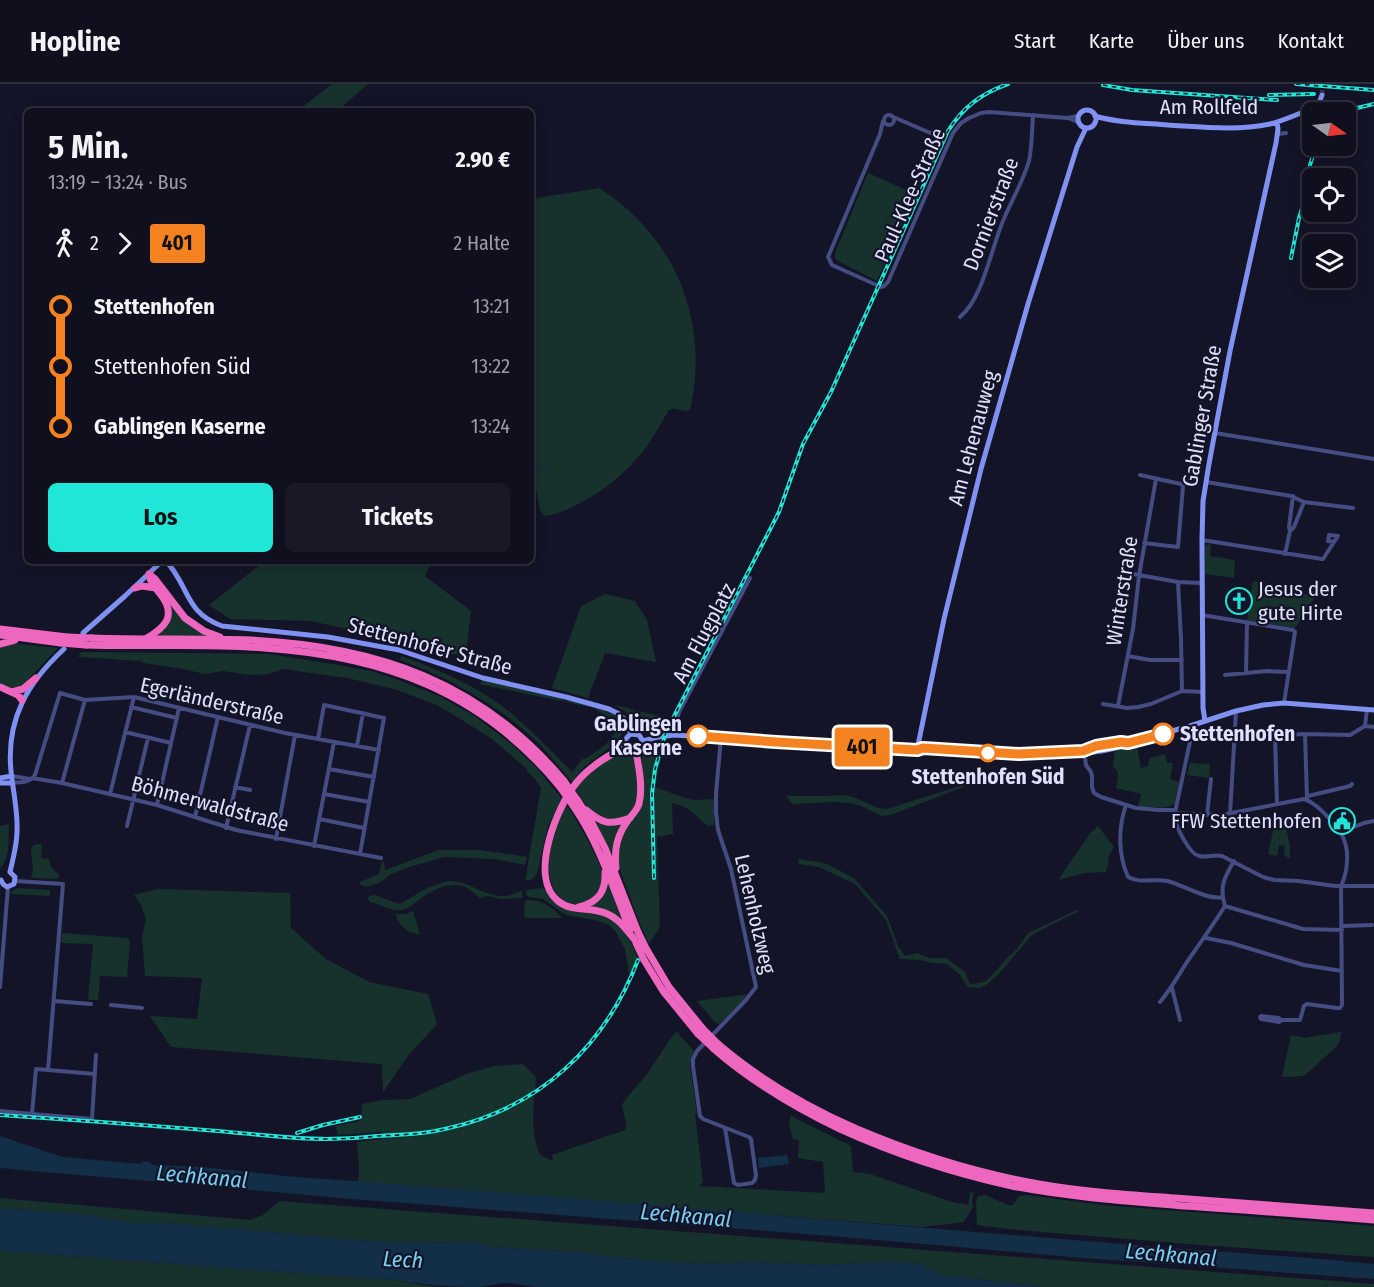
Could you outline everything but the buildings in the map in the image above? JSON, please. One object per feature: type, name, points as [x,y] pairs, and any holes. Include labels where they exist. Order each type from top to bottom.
[{"type":"highway","points":[[144,640],[162,629],[168,615],[165,601],[150,582],[149,574]]},
{"type":"highway","points":[[149,574],[185,618],[204,631],[225,639]]},
{"type":"highway","points":[[135,588],[142,586],[156,588]]},
{"type":"highway","points":[[0,629],[92,639],[269,641],[335,650],[379,660],[424,675],[456,690],[491,712],[526,741],[578,805],[601,840],[647,950],[669,987],[701,1031]]},
{"type":"highway","points":[[0,635],[63,646],[264,648],[324,655],[378,666],[432,686],[482,714],[507,733],[562,784]]},
{"type":"highway","points":[[0,644],[21,639]]},
{"type":"highway","points":[[12,692],[23,689],[36,678]]},
{"type":"highway","points":[[0,687],[18,695],[22,700]]},
{"type":"highway","points":[[0,691],[22,700]]},
{"type":"highway","points":[[625,747],[591,767],[577,781],[559,811],[552,830],[546,861],[548,885],[556,900],[572,908],[600,911],[612,916],[635,941]]},
{"type":"highway","points":[[616,876],[615,845],[619,833],[636,810],[640,800],[639,766],[636,752]]},
{"type":"highway","points":[[578,805],[607,823],[630,818]]},
{"type":"highway","points":[[578,805],[635,941],[663,991],[736,1068],[770,1092],[830,1124],[927,1163],[1021,1187],[1081,1197],[1374,1220]]},
{"type":"highway","points":[[572,908],[590,904],[601,893],[605,879],[604,863]]},
{"type":"highway","points":[[716,1046],[769,1083],[828,1116],[905,1148],[986,1173],[1040,1184],[1102,1192],[1374,1214]]},
{"type":"street","name":"Am Rollfeld","points":[[1095,119],[1224,128],[1255,127],[1277,122],[1308,110],[1319,104],[1322,95]]},
{"type":"street","points":[[1092,111],[1095,119],[1091,127],[1081,123],[1081,112],[1092,111]]},
{"type":"street","name":"Paul-Klee-Straße","points":[[880,134],[828,257],[832,265],[879,287],[888,282],[957,127],[969,118],[989,112],[1067,118],[1081,123]]},
{"type":"street","name":"Dornierstraße","points":[[960,317],[967,311],[985,276],[1001,225],[1027,167],[1033,115]]},
{"type":"street","points":[[880,134],[885,116],[891,116],[942,138]]},
{"type":"street","points":[[891,116],[894,120],[891,125]]},
{"type":"street","points":[[884,121],[885,124],[891,125]]},
{"type":"street","points":[[880,134],[885,128],[898,122],[908,123]]},
{"type":"street","name":"Gablinger Straße","points":[[1205,721],[1203,708],[1202,512],[1230,351],[1278,134],[1277,122]]},
{"type":"street","name":"Am Lehenauweg","points":[[918,750],[960,553],[984,458],[1028,304],[1080,140],[1081,123]]},
{"type":"street","points":[[1278,134],[1286,133]]},
{"type":"street","points":[[1214,433],[1374,459]]},
{"type":"street","points":[[1140,475],[1183,486],[1179,545],[1176,548],[1144,543]]},
{"type":"street","name":"Winterstraße","points":[[1118,706],[1156,479]]},
{"type":"street","points":[[1206,482],[1293,496],[1304,502],[1353,508]]},
{"type":"street","points":[[1285,554],[1290,531],[1293,496]]},
{"type":"street","points":[[1290,531],[1294,527],[1304,502]]},
{"type":"street","points":[[1202,540],[1323,559],[1334,542]]},
{"type":"street","points":[[83,633],[161,564]]},
{"type":"street","name":"Stettenhofer Straße","points":[[167,564],[178,575],[193,606],[210,621],[222,626],[351,640],[399,651],[483,678],[566,696],[609,709],[625,720],[631,734]]},
{"type":"street","points":[[1122,572],[1178,582],[1202,583]]},
{"type":"street","name":"Am Flugplatz","points":[[674,735],[679,712],[750,578]]},
{"type":"street","points":[[1178,582],[1182,691]]},
{"type":"street","points":[[1202,615],[1295,632],[1284,703]]},
{"type":"street","points":[[1246,672],[1247,623]]},
{"type":"street","points":[[10,872],[17,832],[10,760],[11,735],[22,700],[36,678],[63,646]]},
{"type":"street","points":[[1128,656],[1150,660],[1182,660]]},
{"type":"street","points":[[1225,675],[1267,671],[1288,672]]},
{"type":"street","points":[[1102,704],[1127,708],[1151,704],[1182,691],[1203,692]]},
{"type":"street","name":"Egerländerstraße","points":[[32,779],[60,693],[85,700],[134,697],[296,735],[379,750]]},
{"type":"street","points":[[110,794],[134,697]]},
{"type":"street","points":[[62,783],[85,700]]},
{"type":"street","points":[[146,711],[149,700]]},
{"type":"street","points":[[643,741],[674,735],[926,752],[1019,754],[1091,752],[1122,746],[1236,711],[1284,703],[1371,709],[1365,726]]},
{"type":"street","points":[[318,739],[324,705],[384,718],[360,854]]},
{"type":"street","points":[[131,707],[177,718]]},
{"type":"street","points":[[157,805],[179,708]]},
{"type":"street","points":[[1230,814],[1236,711]]},
{"type":"street","points":[[357,746],[363,713]]},
{"type":"street","points":[[195,817],[218,717]]},
{"type":"street","points":[[226,828],[250,725]]},
{"type":"street","points":[[1190,726],[1191,737],[1175,820],[1190,850],[1195,855],[1201,857],[1219,855],[1268,879],[1341,886],[1374,886]]},
{"type":"street","points":[[1235,738],[1305,734],[1350,735],[1365,726],[1374,727]]},
{"type":"street","points":[[124,732],[171,743]]},
{"type":"street","points":[[920,732],[926,744],[935,749]]},
{"type":"street","points":[[631,734],[639,735],[643,741],[642,748],[636,752],[629,751],[625,747],[625,739],[631,734]]},
{"type":"street","points":[[1281,1020],[1260,1017],[1261,1020],[1279,1022],[1281,1020],[1300,1020],[1304,1006],[1307,1004],[1340,1008],[1342,1005],[1341,886],[1348,867],[1341,832],[1307,798],[1305,734]]},
{"type":"street","points":[[276,838],[296,735]]},
{"type":"street","points":[[1275,736],[1276,804]]},
{"type":"street","points":[[127,826],[148,738]]},
{"type":"street","name":"Lehenholzweg","points":[[721,738],[716,794],[718,830],[731,869],[756,987],[697,1051],[693,1059],[693,1066],[700,1116],[749,1137],[751,1140],[756,1175],[752,1183],[738,1185],[734,1183],[725,1128]]},
{"type":"street","points":[[314,846],[334,742]]},
{"type":"street","points":[[918,750],[923,748],[970,752]]},
{"type":"street","points":[[1083,751],[1086,765],[1091,772],[1094,793],[1146,810],[1207,815],[1230,814],[1307,798],[1352,784]]},
{"type":"street","points":[[329,769],[374,777]]},
{"type":"street","name":"Böhmerwaldstraße","points":[[12,780],[27,777],[62,783],[157,805],[226,828],[381,858]]},
{"type":"street","points":[[0,778],[12,780]]},
{"type":"street","points":[[1207,815],[1211,779]]},
{"type":"street","points":[[0,783],[12,780]]},
{"type":"street","points":[[235,787],[250,790]]},
{"type":"street","points":[[324,794],[369,802]]},
{"type":"street","points":[[1126,805],[1121,818],[1120,836],[1128,877],[1137,881],[1160,879],[1214,898],[1222,897]]},
{"type":"street","points":[[319,819],[364,828]]},
{"type":"street","points":[[1341,832],[1364,823],[1374,822]]},
{"type":"street","points":[[1225,906],[1222,897],[1223,883],[1234,861]]},
{"type":"street","points":[[8,887],[0,880],[4,874],[10,872]]},
{"type":"street","points":[[10,872],[16,881]]},
{"type":"street","points":[[16,881],[63,884],[48,1070]]},
{"type":"street","points":[[8,887],[16,881]]},
{"type":"street","points":[[0,987],[8,887]]},
{"type":"street","points":[[1225,906],[1303,929],[1372,925]]},
{"type":"street","points":[[1160,1002],[1172,988],[1225,906]]},
{"type":"street","points":[[1205,938],[1304,965],[1342,971]]},
{"type":"street","points":[[1172,988],[1180,1020]]},
{"type":"street","points":[[54,1001],[91,1004]]},
{"type":"street","points":[[111,1005],[142,1008]]},
{"type":"street","points":[[0,1111],[92,1119],[96,1055]]},
{"type":"street","points":[[32,1114],[36,1069],[95,1074]]},
{"type":"green space","points":[[332,84],[368,84],[340,108],[301,108]]},
{"type":"green space","points":[[868,173],[915,194],[877,281],[835,258],[835,253]]},
{"type":"green space","points":[[599,188],[626,208],[649,231],[667,257],[681,284],[690,314],[695,345],[695,377],[690,410],[669,410],[640,455],[608,486],[571,507],[544,516],[540,510],[534,477],[534,199]]},
{"type":"green space","points":[[1211,545],[1210,556],[1235,560],[1234,578],[1205,574],[1205,546]]},
{"type":"green space","points":[[261,564],[431,564],[425,576],[471,611],[466,655],[441,653],[410,642],[310,621],[230,619],[209,605]]},
{"type":"green space","points":[[1253,581],[1277,585],[1276,590],[1316,596],[1295,628],[1247,620]]},
{"type":"green space","points":[[605,594],[635,601],[647,620],[656,662],[605,653],[588,698],[552,688],[581,606]]},
{"type":"green space","points":[[167,600],[207,636],[153,636],[165,627]]},
{"type":"green space","points":[[7,644],[58,648],[22,686],[14,690],[0,684],[0,646]]},
{"type":"green space","points":[[81,652],[269,654],[371,671],[439,696],[473,715],[509,742],[536,767],[562,799],[548,826],[537,873],[533,879],[525,881],[541,788],[526,770],[528,770],[492,739],[437,705],[394,689],[347,678],[283,669],[269,674],[249,675],[223,671],[205,674],[142,661],[78,657]]},
{"type":"green space","points":[[401,656],[459,680],[500,704],[572,772],[582,759],[600,749],[612,737],[616,727],[611,720],[595,708],[479,684],[482,683],[481,680],[602,708],[616,716],[625,728],[617,742],[584,767],[572,782],[548,753],[517,724],[470,692],[400,660]]},
{"type":"green space","points":[[614,705],[671,719],[667,730],[640,729],[625,711]]},
{"type":"green space","points":[[667,738],[655,787],[688,799],[714,799],[714,825],[708,826],[688,809],[672,803],[673,834],[657,837],[660,927],[649,944],[621,873],[618,860],[619,845],[625,829],[641,807],[642,753],[650,744]]},
{"type":"green space","points":[[1137,746],[1141,768],[1148,766],[1150,758],[1165,754],[1167,763],[1173,763],[1170,779],[1179,782],[1174,804],[1162,808],[1138,807],[1141,794],[1116,788],[1118,774],[1113,767],[1115,750]]},
{"type":"green space","points":[[621,753],[627,753],[633,758],[638,783],[637,803],[629,815],[623,819],[604,820],[589,810],[575,789],[596,768]]},
{"type":"green space","points":[[1190,763],[1210,764],[1209,778],[1187,775]]},
{"type":"green space","points":[[963,767],[964,784],[963,787],[891,815],[882,816],[850,803],[792,804],[786,796],[844,795],[878,808],[887,809],[963,785]]},
{"type":"green space","points":[[566,804],[589,843],[602,872],[601,885],[597,894],[591,900],[583,903],[574,904],[557,895],[550,875],[552,844]]},
{"type":"green space","points":[[593,818],[623,823],[613,859]]},
{"type":"green space","points":[[1275,822],[1285,823],[1290,859],[1284,855],[1285,846],[1279,845],[1277,856],[1268,854]]},
{"type":"green space","points":[[9,824],[6,859],[0,868],[0,826]]},
{"type":"green space","points":[[1098,826],[1114,847],[1108,857],[1106,872],[1084,873],[1058,880],[1091,832]]},
{"type":"green space","points":[[42,844],[41,858],[49,859],[51,867],[59,875],[56,879],[31,877],[33,871],[31,848]]},
{"type":"green space","points":[[439,850],[481,850],[527,857],[525,865],[495,859],[444,857],[406,868],[381,882],[366,887],[360,884],[379,874],[382,862],[384,862],[385,870]]},
{"type":"green space","points":[[798,859],[827,864],[854,878],[887,916],[898,946],[905,956],[918,953],[928,958],[946,958],[965,972],[970,984],[986,981],[1017,949],[1028,933],[1081,910],[1031,936],[989,983],[980,988],[968,987],[959,974],[947,964],[900,959],[886,920],[855,884],[819,867],[799,864]]},
{"type":"green space","points":[[607,880],[623,923],[582,908],[590,905]]},
{"type":"green space","points":[[447,881],[462,883],[496,895],[506,896],[522,891],[522,898],[501,899],[487,896],[480,898],[467,888],[453,885],[436,889],[401,910],[370,902],[368,899],[369,896],[374,895],[400,904],[427,888]]},
{"type":"green space","points":[[18,888],[50,890],[50,896],[11,894]]},
{"type":"green space","points":[[542,888],[547,890],[555,902],[602,913],[613,919],[628,937],[638,959],[632,975],[629,973],[625,949],[616,932],[609,925],[566,915],[543,899],[526,895],[527,890]]},
{"type":"green space","points":[[158,889],[290,893],[291,928],[326,959],[369,982],[428,994],[437,1024],[408,1056],[383,1092],[382,1064],[171,1047],[150,1016],[197,1019],[202,978],[145,976],[142,937],[146,919],[134,895]]},
{"type":"green space","points":[[526,900],[546,904],[562,918],[525,918]]},
{"type":"green space","points":[[413,911],[420,934],[408,931],[397,918],[396,914]]},
{"type":"green space","points":[[62,933],[128,938],[130,941],[127,977],[100,976],[98,1000],[88,1000],[93,944],[61,943]]},
{"type":"green space","points":[[749,994],[719,1024],[697,1001]]},
{"type":"green space","points":[[677,1032],[694,1051],[690,1065],[703,1181],[700,1186],[825,1193],[823,1162],[798,1158],[799,1140],[793,1139],[789,1123],[791,1116],[851,1146],[853,1172],[870,1174],[952,1202],[968,1205],[970,1192],[974,1193],[973,1207],[964,1222],[923,1227],[358,1182],[357,1142],[390,1138],[380,1132],[338,1135],[335,1126],[361,1121],[362,1104],[382,1100],[410,1099],[469,1073],[495,1066],[523,1064],[536,1077],[533,1116],[537,1146],[540,1155],[553,1161],[552,1155],[625,1130],[626,1123],[622,1105]]},
{"type":"green space","points":[[1341,1032],[1340,1041],[1335,1048],[1304,1076],[1282,1077],[1291,1035],[1305,1038]]},
{"type":"green space","points":[[985,1195],[1008,1205],[1013,1205],[1019,1196],[1026,1195],[1102,1205],[1374,1226],[1374,1257],[1201,1245],[977,1225],[976,1201],[978,1196]]},
{"type":"green space","points":[[0,1198],[250,1220],[263,1215],[279,1201],[1374,1284],[1374,1287],[1044,1287],[941,1276],[923,1264],[885,1262],[824,1265],[752,1262],[701,1264],[620,1258],[583,1252],[492,1247],[471,1242],[409,1243],[167,1223],[137,1223],[76,1214],[0,1208]]},
{"type":"green space","points":[[0,1251],[395,1280],[439,1287],[0,1287]]},
{"type":"water","name":"Lechkanal","points":[[0,1136],[62,1157],[142,1164],[141,1161],[153,1165],[203,1167],[285,1176],[1374,1264],[1374,1279],[353,1199],[0,1168]]},
{"type":"water","points":[[787,1155],[789,1164],[759,1168],[758,1158]]},
{"type":"water","name":"Lech","points":[[0,1208],[76,1214],[137,1223],[167,1223],[409,1243],[471,1242],[492,1247],[583,1252],[620,1258],[701,1264],[752,1262],[824,1265],[885,1262],[923,1264],[941,1276],[1044,1287],[536,1287],[507,1283],[479,1287],[437,1285],[0,1251]]},
{"type":"waterway","points":[[534,472],[552,463]]},
{"type":"tunnel","points":[[1322,95],[1323,84]]},
{"type":"railway","points":[[654,878],[652,794],[655,769],[666,732],[779,512],[803,444],[831,392],[948,131],[974,102],[1008,84]]},
{"type":"railway","points":[[1296,84],[1374,90]]},
{"type":"railway","points":[[1103,85],[1132,90],[1277,100]]},
{"type":"railway","points":[[1269,95],[1314,94]]},
{"type":"railway","points":[[1356,108],[1374,104]]},
{"type":"railway","points":[[1291,258],[1299,218],[1309,185],[1313,156]]},
{"type":"railway","points":[[0,1115],[313,1139],[404,1135],[449,1128],[513,1105],[541,1088],[566,1068],[607,1020],[638,960]]},
{"type":"railway","points":[[297,1133],[360,1117]]},
{"type":"bus line","name":"401","points":[[698,736],[1019,754],[1083,751],[1090,747],[1128,743],[1163,734]]},
{"type":"place","name":"Jesus der gute Hirte","points":[[1239,601]]},
{"type":"place","name":"Stettenhofen","points":[[1163,734]]},
{"type":"place","name":"Gablingen Kaserne","points":[[698,736]]},
{"type":"place","name":"Stettenhofen Süd","points":[[988,753]]},
{"type":"place","name":"FFW Stettenhofen","points":[[1342,821]]}]
